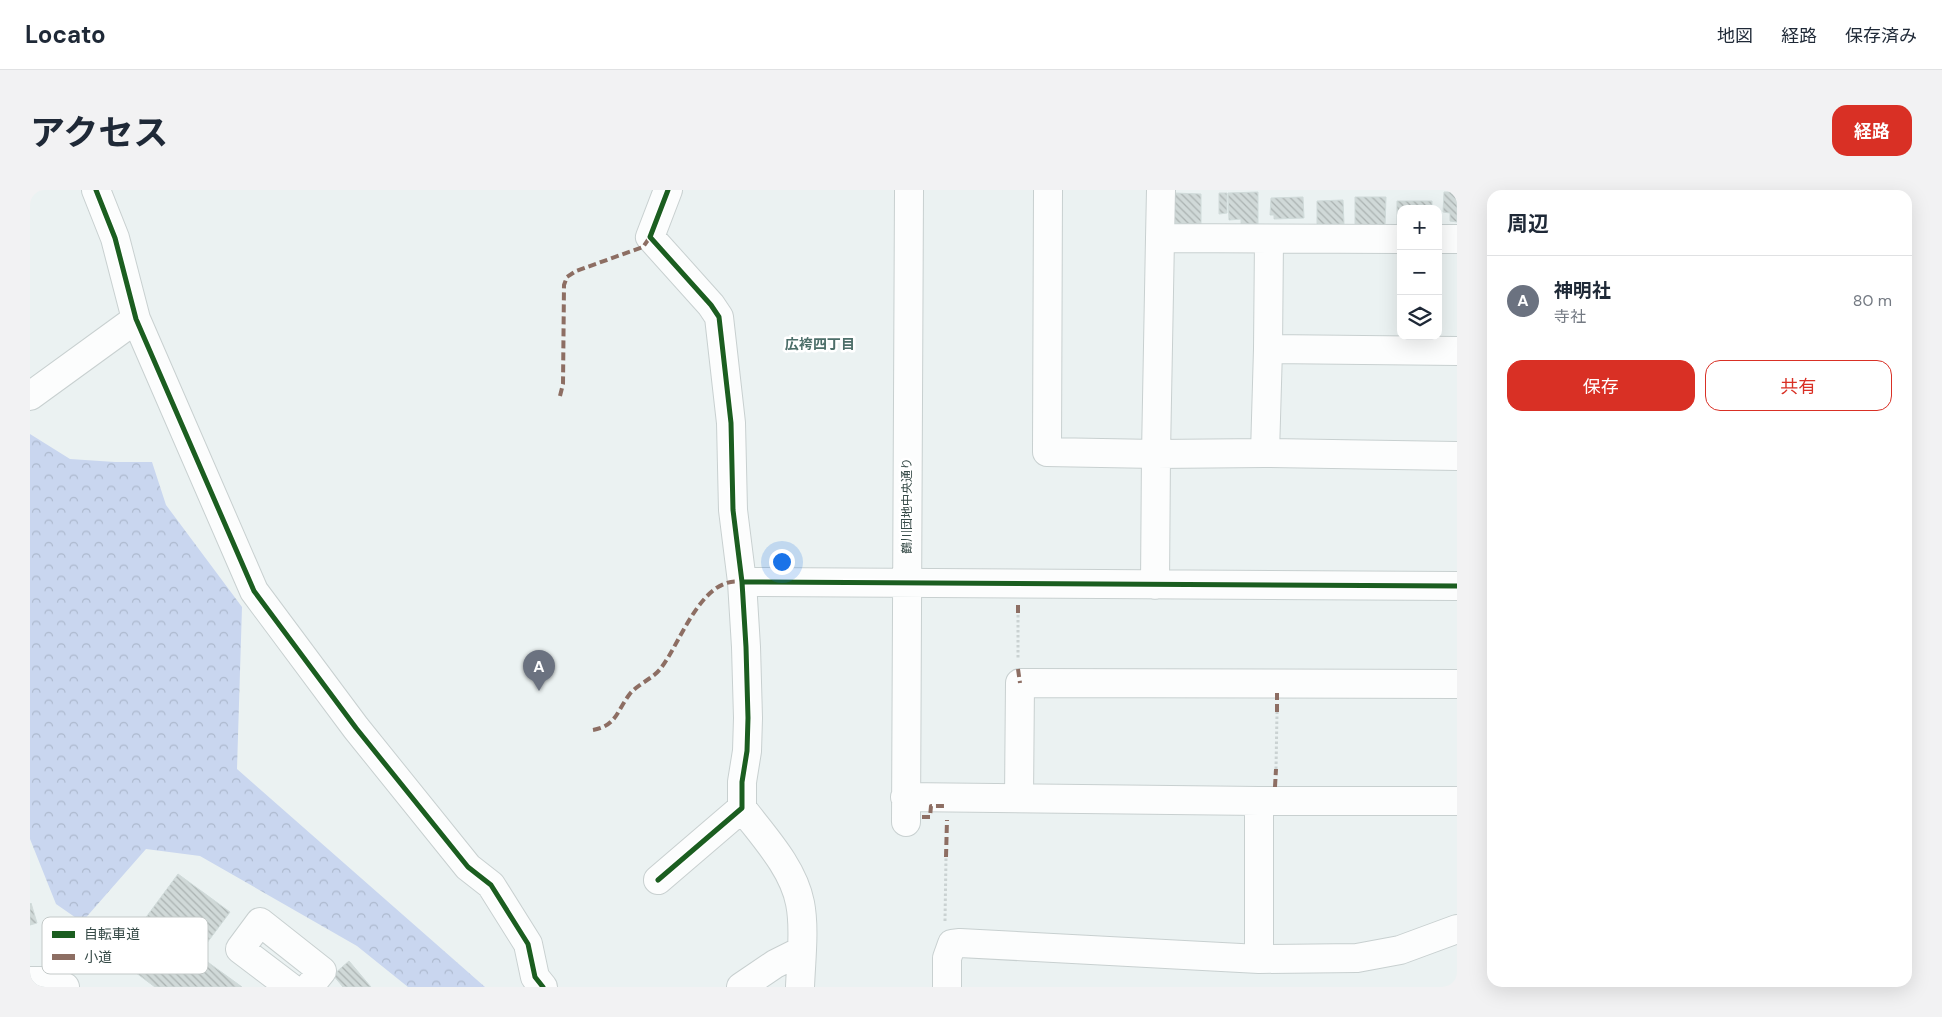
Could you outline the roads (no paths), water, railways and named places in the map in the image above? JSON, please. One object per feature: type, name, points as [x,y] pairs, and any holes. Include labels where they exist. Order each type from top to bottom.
[{"type":"street","points":[[96,190],[115,238],[136,319],[254,591],[356,728],[468,867],[491,885],[528,944],[535,976],[543,987]]},
{"type":"street","points":[[668,190],[650,237],[711,305],[719,317],[731,423],[733,510],[742,582],[748,718],[747,751],[742,782],[742,808],[778,856],[794,883],[800,902],[800,987]]},
{"type":"street","name":"鶴川団地中央通り","points":[[910,190],[905,809],[1019,798]]},
{"type":"street","points":[[1048,190],[1047,452],[1457,456]]},
{"type":"street","points":[[1155,585],[1161,190]]},
{"type":"street","points":[[1160,238],[1397,239]]},
{"type":"street","points":[[1266,453],[1269,239]]},
{"type":"street","points":[[1442,239],[1457,239]]},
{"type":"street","points":[[30,396],[136,319]]},
{"type":"street","points":[[1268,349],[1457,351]]},
{"type":"street","points":[[742,582],[1457,586]]},
{"type":"street","points":[[1457,684],[1020,683],[1019,798],[1457,801]]},
{"type":"street","points":[[1259,801],[1259,959]]},
{"type":"street","points":[[658,880],[742,808]]},
{"type":"street","points":[[290,987],[240,949],[260,922],[322,971],[309,987]]},
{"type":"street","points":[[947,987],[947,958],[952,944],[960,942],[1259,959],[1357,958],[1400,950],[1457,930]]},
{"type":"street","points":[[741,987],[775,964],[801,951]]},
{"type":"street","points":[[30,981],[54,981],[65,987]]},
{"type":"place","name":"神明社","points":[[539,691]]},
{"type":"district","name":"広袴四丁目","points":[[820,344]]}]
